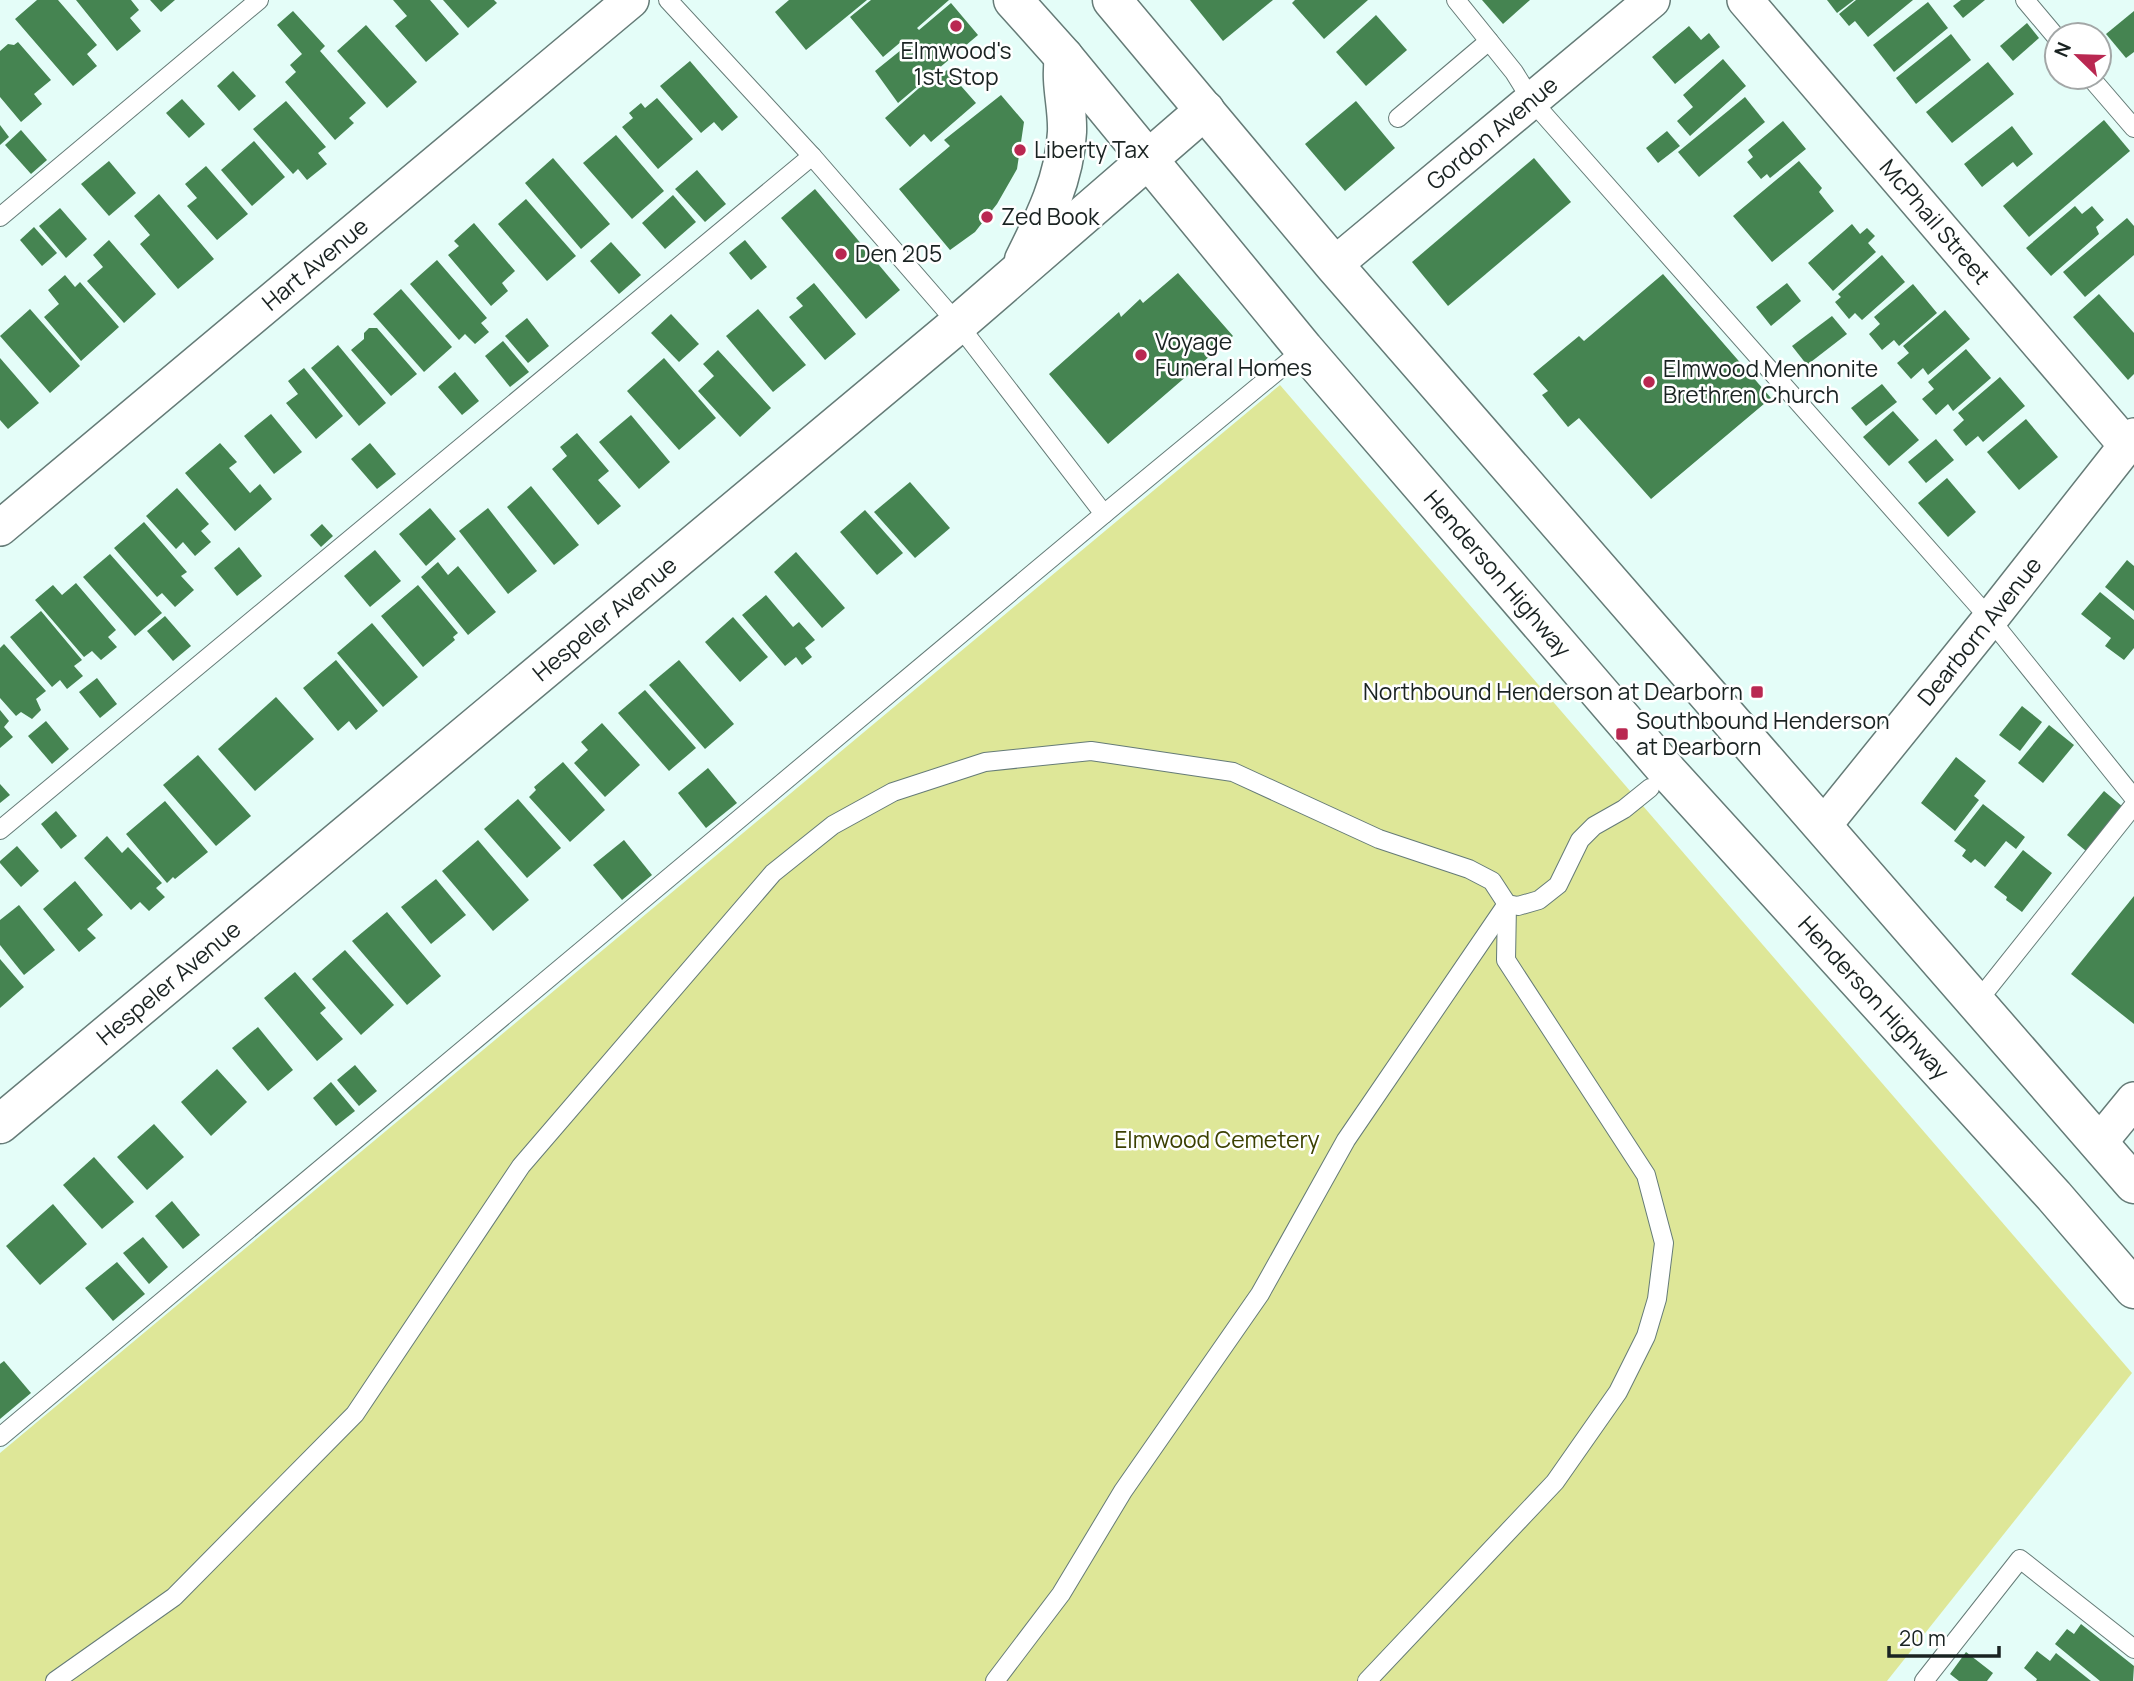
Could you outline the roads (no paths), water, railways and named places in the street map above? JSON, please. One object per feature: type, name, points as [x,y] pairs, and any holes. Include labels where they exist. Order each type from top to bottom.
[{"type":"main road","name":"Henderson Highway","points":[[1013,0],[1064,57],[1304,349],[1668,772],[2054,1196],[2134,1289]]},
{"type":"main road","points":[[1112,0],[1334,265],[2134,1184]]},
{"type":"main road","points":[[1018,273],[1047,212],[1061,171],[1067,132],[1062,76],[1064,57]]},
{"type":"main road","name":"Hespeler Avenue","points":[[0,1124],[958,324],[1205,110]]},
{"type":"street","name":"Hart Avenue","points":[[0,528],[631,0]]},
{"type":"street","name":"Gordon Avenue","points":[[1334,265],[1652,0]]},
{"type":"street","name":"McPhail Street","points":[[1745,0],[2130,441]]},
{"type":"street","name":"Dearborn Avenue","points":[[1823,826],[2130,441]]},
{"type":"street","points":[[2098,1144],[2134,1100]]},
{"type":"lane","points":[[0,217],[259,0]]},
{"type":"lane","points":[[667,0],[812,156],[958,324],[1104,514]]},
{"type":"lane","points":[[1456,0],[1514,72],[1532,101],[1990,619],[2134,798]]},
{"type":"lane","points":[[2025,0],[2043,21]]},
{"type":"lane","points":[[1398,118],[1489,41]]},
{"type":"lane","points":[[2102,91],[2134,128]]},
{"type":"lane","points":[[0,830],[812,156]]},
{"type":"lane","points":[[0,1437],[1304,349]]},
{"type":"lane","points":[[55,1681],[174,1597],[355,1415],[521,1166],[773,873],[833,825],[893,792],[985,762],[1091,751],[1233,772],[1379,839],[1469,869],[1492,880],[1507,904],[1506,960],[1646,1175],[1664,1243],[1657,1299],[1646,1336],[1618,1392],[1555,1482],[1367,1681]]},
{"type":"lane","points":[[1507,904],[1518,906],[1539,900],[1558,885],[1580,840],[1594,826],[1624,809],[1650,788]]},
{"type":"lane","points":[[1977,1002],[2134,806]]},
{"type":"lane","points":[[995,1681],[1061,1594],[1123,1490],[1260,1294],[1346,1140],[1507,904]]},
{"type":"lane","points":[[1924,1681],[2020,1559],[2134,1648]]},
{"type":"place","name":"Elmwood's 1st Stop","points":[[956,26]]},
{"type":"place","name":"Liberty Tax","points":[[1020,150]]},
{"type":"place","name":"Zed Book","points":[[987,217]]},
{"type":"place","name":"Den 205","points":[[841,254]]},
{"type":"place","name":"Voyage Funeral Homes","points":[[1141,355]]},
{"type":"place","name":"Elmwood Mennonite Brethren Church","points":[[1649,382]]},
{"type":"place","name":"Northbound Henderson at Dearborn","points":[[1757,692]]},
{"type":"place","name":"Southbound Henderson at Dearborn","points":[[1622,734]]},
{"type":"park label","name":"Elmwood Cemetery","points":[[1217,1140]]}]
